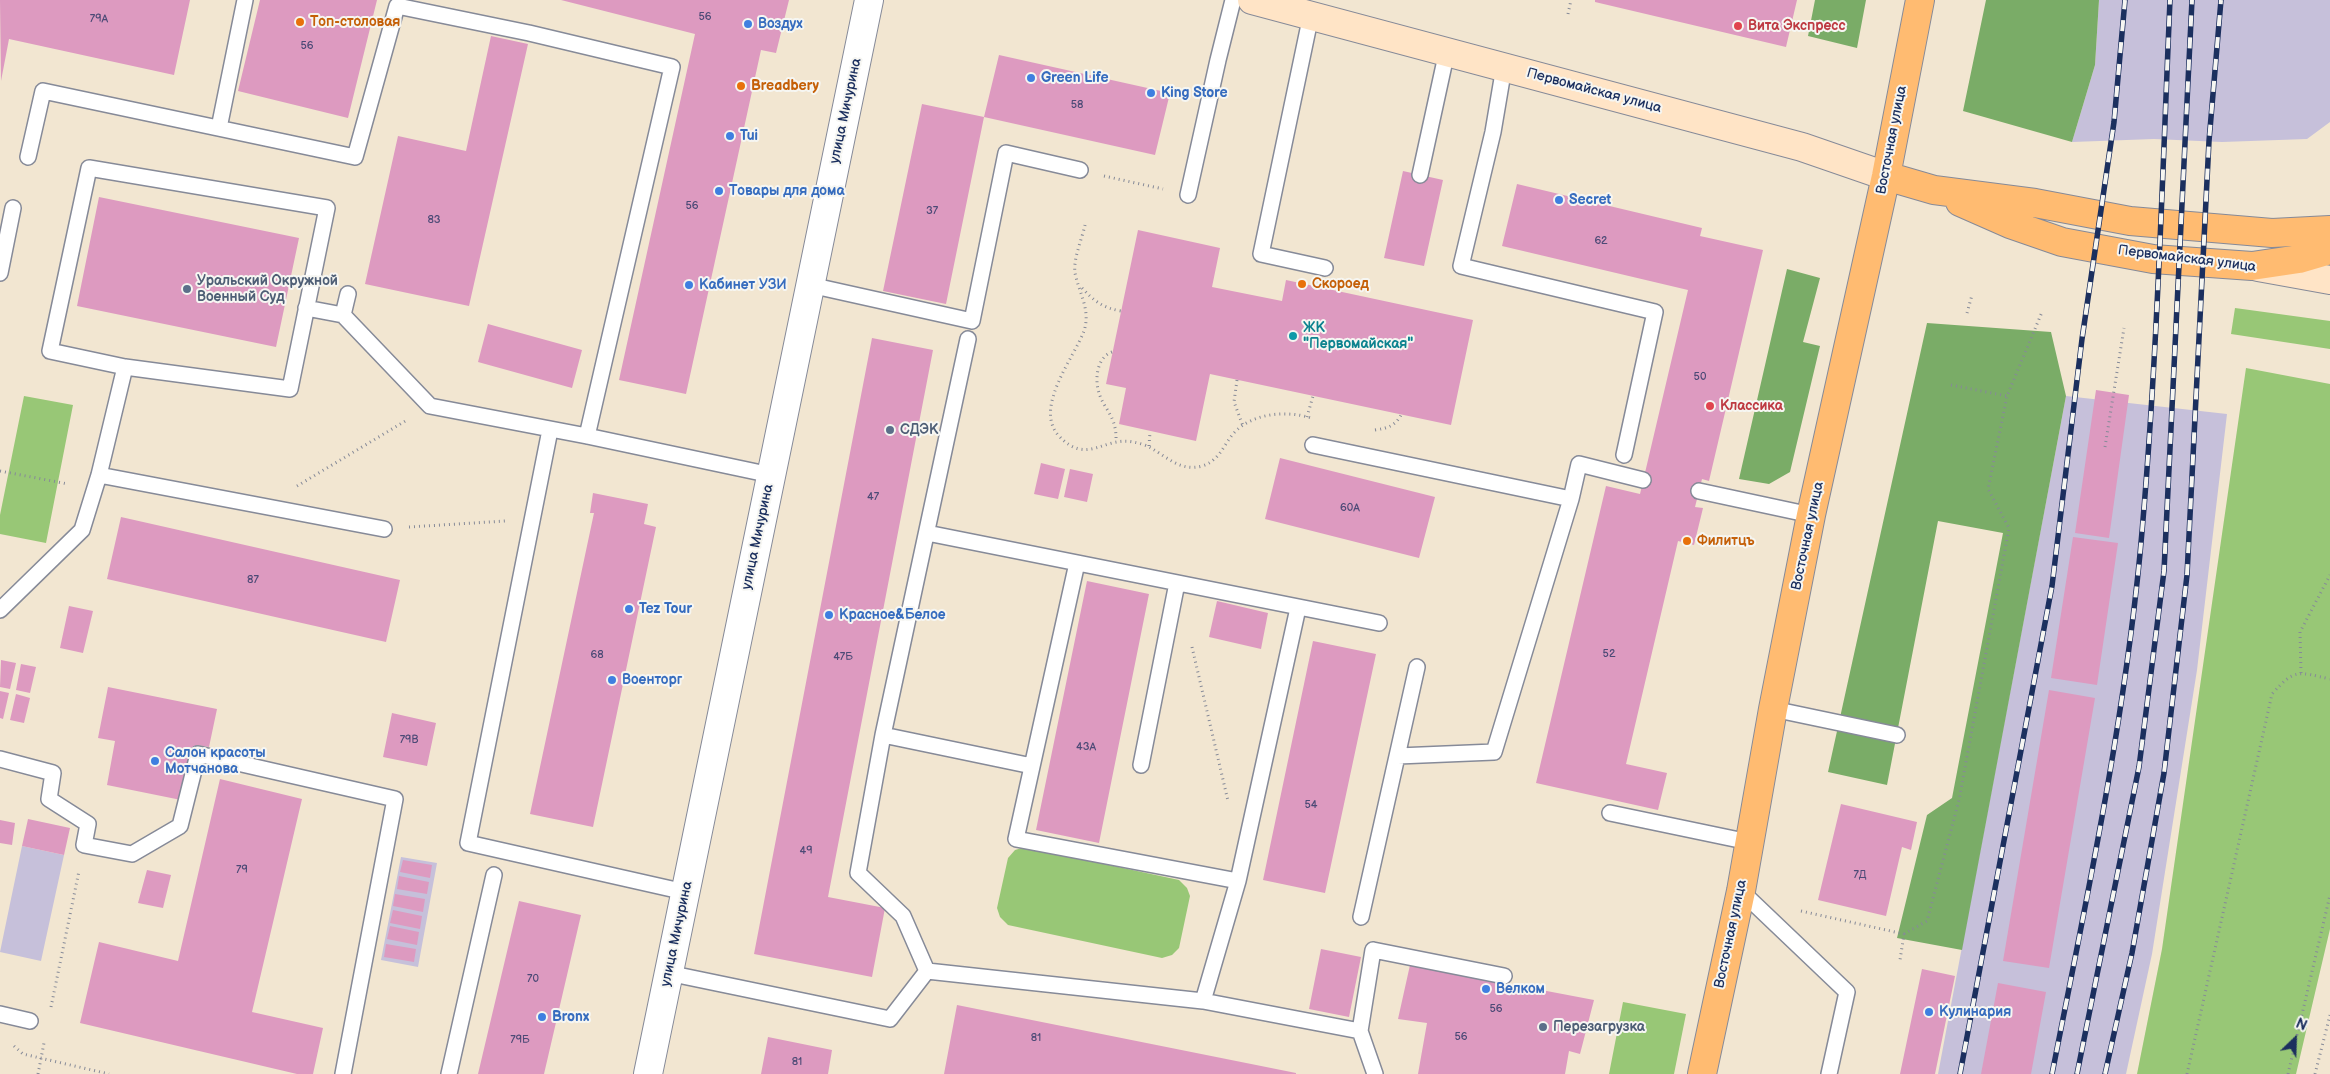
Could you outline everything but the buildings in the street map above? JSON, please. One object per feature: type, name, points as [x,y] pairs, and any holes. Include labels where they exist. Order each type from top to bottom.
[{"type":"main road","name":"Восточная улица","points":[[1702,1074],[1741,891],[1773,709],[1811,515],[1886,176],[1920,0]]},
{"type":"main road","name":"Первомайская улица","points":[[1886,176],[1934,190],[2010,224],[2062,242],[2153,258],[2252,266]]},
{"type":"main road","name":"Первомайская улица","points":[[1934,190],[2035,203],[2130,221],[2272,233],[2330,230]]},
{"type":"main road","points":[[2252,266],[2299,259],[2330,250]]},
{"type":"street","name":"улица Мичурина","points":[[648,1074],[869,0]]},
{"type":"street","name":"Первомайская улица","points":[[1252,0],[1802,147],[1886,176]]},
{"type":"street","name":"Первомайская улица","points":[[2252,266],[2330,280]]},
{"type":"lane","points":[[219,128],[245,0]]},
{"type":"lane","points":[[1188,195],[1233,0]]},
{"type":"lane","points":[[28,157],[43,91],[355,157],[397,6],[529,33],[672,67],[587,436]]},
{"type":"lane","points":[[1311,16],[1261,254],[1325,268]]},
{"type":"lane","points":[[1420,175],[1446,51]]},
{"type":"lane","points":[[1504,67],[1492,132],[1461,266],[1654,312],[1624,455]]},
{"type":"lane","points":[[810,285],[972,321],[1006,153],[1080,170]]},
{"type":"lane","points":[[89,168],[327,208],[290,389],[125,367],[50,351],[89,168]]},
{"type":"lane","points":[[0,273],[13,208]]},
{"type":"lane","points":[[343,315],[348,294]]},
{"type":"lane","points":[[306,308],[343,315],[430,406],[587,436],[771,475]]},
{"type":"lane","points":[[927,971],[903,916],[858,873],[883,735],[968,339]]},
{"type":"lane","points":[[0,610],[82,530],[125,367]]},
{"type":"lane","points":[[550,430],[468,843],[685,892]]},
{"type":"lane","points":[[1313,444],[1571,499]]},
{"type":"lane","points":[[1398,756],[1494,752],[1571,499],[1579,464],[1643,480]]},
{"type":"lane","points":[[96,482],[264,506],[384,529]]},
{"type":"lane","points":[[1699,491],[1811,515]]},
{"type":"lane","points":[[927,533],[1379,623]]},
{"type":"lane","points":[[1077,563],[1016,838],[1238,881]]},
{"type":"lane","points":[[1141,765],[1178,583]]},
{"type":"lane","points":[[1204,1001],[1238,881],[1298,608]]},
{"type":"lane","points":[[1361,917],[1418,667]]},
{"type":"lane","points":[[1773,709],[1898,735]]},
{"type":"lane","points":[[883,735],[1032,766]]},
{"type":"lane","points":[[0,760],[53,773],[48,799],[88,824],[84,845],[132,854],[180,826],[198,754],[395,799],[343,1074]]},
{"type":"lane","points":[[1610,813],[1749,842]]},
{"type":"lane","points":[[449,1074],[494,875]]},
{"type":"lane","points":[[1741,891],[1847,992],[1829,1074]]},
{"type":"lane","points":[[1374,1074],[1360,1031],[1373,950],[1504,976]]},
{"type":"lane","points":[[668,973],[890,1019],[927,971]]},
{"type":"lane","points":[[927,971],[1204,1001],[1360,1031]]},
{"type":"lane","points":[[0,1014],[30,1020]]},
{"type":"path","points":[[1568,14],[1571,0]]},
{"type":"path","points":[[1080,170],[1188,195]]},
{"type":"path","points":[[1085,225],[1075,266],[1075,274],[1081,287],[1086,308],[1084,329],[1068,360],[1052,404],[1054,427],[1060,436],[1081,449],[1097,449],[1116,441],[1128,441],[1149,446],[1164,458],[1181,466],[1202,466],[1212,461],[1223,451],[1232,435],[1256,419],[1276,414],[1318,420]]},
{"type":"path","points":[[1081,287],[1096,303],[1108,309],[1121,311]]},
{"type":"path","points":[[1967,313],[1972,295]]},
{"type":"path","points":[[1798,910],[1904,934],[1927,921],[1959,800],[2009,528],[1988,489],[2007,396],[2042,312]]},
{"type":"path","points":[[2105,447],[2124,328]]},
{"type":"path","points":[[1112,352],[1107,354],[1100,362],[1097,385],[1114,422],[1116,441]]},
{"type":"path","points":[[1237,380],[1234,402],[1243,426]]},
{"type":"path","points":[[1951,385],[2007,396]]},
{"type":"path","points":[[1307,417],[1312,396]]},
{"type":"path","points":[[264,506],[430,406]]},
{"type":"path","points":[[1369,430],[1387,428],[1396,423],[1401,414]]},
{"type":"path","points":[[1149,446],[1150,432]]},
{"type":"path","points":[[0,471],[96,482]]},
{"type":"path","points":[[384,529],[533,519]]},
{"type":"path","points":[[2301,673],[2300,632],[2330,575]]},
{"type":"path","points":[[1191,640],[1228,803]]},
{"type":"path","points":[[2187,1074],[2272,694],[2287,677],[2301,673],[2330,679]]},
{"type":"path","points":[[51,1009],[84,845]]},
{"type":"path","points":[[2288,1074],[2330,895]]},
{"type":"path","points":[[1900,960],[1904,934]]},
{"type":"path","points":[[2315,1074],[2330,1016]]},
{"type":"path","points":[[38,1074],[45,1038]]},
{"type":"path","points":[[12,1044],[24,1054],[109,1074]]},
{"type":"shaded area","points":[[2099,0],[2330,0],[2330,122],[2307,139],[2222,142],[2154,139],[2072,142],[2095,65]]},
{"type":"shaded area","points":[[2066,396],[2227,414],[2197,670],[2152,954],[2126,1074],[1938,1074]]},
{"type":"shaded area","points":[[22,846],[64,855],[41,961],[0,952]]},
{"type":"shaded area","points":[[401,857],[437,863],[418,967],[381,960]]},
{"type":"green space","points":[[1815,0],[1866,0],[1857,48],[1808,36]]},
{"type":"green space","points":[[1986,0],[2099,0],[2095,65],[2072,142],[1963,111]]},
{"type":"green space","points":[[1787,269],[1820,278],[1803,342],[1820,346],[1790,472],[1769,484],[1739,479]]},
{"type":"green space","points":[[2235,308],[2330,321],[2330,349],[2231,334]]},
{"type":"green space","points":[[1927,323],[2051,332],[2066,396],[1962,950],[1897,938],[1927,815],[1952,798],[2003,533],[1938,521],[1887,785],[1828,772]]},
{"type":"green space","points":[[2246,368],[2330,384],[2330,929],[2296,1074],[2137,1074],[2162,949]]},
{"type":"green space","points":[[24,396],[73,405],[46,543],[0,534],[0,515]]},
{"type":"green space","points":[[1025,847],[1179,880],[1187,888],[1190,896],[1179,948],[1172,955],[1162,958],[1008,925],[1000,917],[997,908],[1008,858],[1015,850]]},
{"type":"green space","points":[[1623,1002],[1686,1014],[1674,1074],[1609,1074]]},
{"type":"railway","points":[[1960,1074],[2052,586],[2082,339],[2114,122],[2125,0]]},
{"type":"railway","points":[[2052,1074],[2114,750],[2133,620],[2151,416],[2170,0]]},
{"type":"railway","points":[[2077,1074],[2139,767],[2164,571],[2192,0]]},
{"type":"railway","points":[[2105,1074],[2132,953],[2164,773],[2187,575],[2209,141],[2221,0]]},
{"type":"place","name":"Топ-столовая","points":[[300,22]]},
{"type":"place","name":"Воздух","points":[[748,24]]},
{"type":"place","name":"Вита Экспресс","points":[[1738,26]]},
{"type":"place","name":"Green Life","points":[[1031,78]]},
{"type":"place","name":"Breadbery","points":[[741,86]]},
{"type":"place","name":"King Store","points":[[1151,93]]},
{"type":"place","name":"Tui","points":[[730,136]]},
{"type":"place","name":"Товары для дома","points":[[719,191]]},
{"type":"place","name":"Secret","points":[[1559,200]]},
{"type":"place","name":"Скороед","points":[[1302,284]]},
{"type":"place","name":"Кабинет УЗИ","points":[[689,285]]},
{"type":"place","name":"Уральский Окружной Военный Суд","points":[[187,289]]},
{"type":"place","name":"ЖК \"Первомайская\"","points":[[1293,336]]},
{"type":"place","name":"Классика","points":[[1710,406]]},
{"type":"place","name":"СДЭК","points":[[890,430]]},
{"type":"place","name":"Филитцъ","points":[[1687,541]]},
{"type":"place","name":"Tez Tour","points":[[629,609]]},
{"type":"place","name":"Красное&Белое","points":[[829,615]]},
{"type":"place","name":"Военторг","points":[[612,680]]},
{"type":"place","name":"Салон красоты Мотчанова","points":[[155,761]]},
{"type":"place","name":"Велком","points":[[1486,989]]},
{"type":"place","name":"Кулинария","points":[[1929,1012]]},
{"type":"place","name":"Bronx","points":[[542,1017]]},
{"type":"place","name":"Перезагрузка","points":[[1543,1027]]}]
